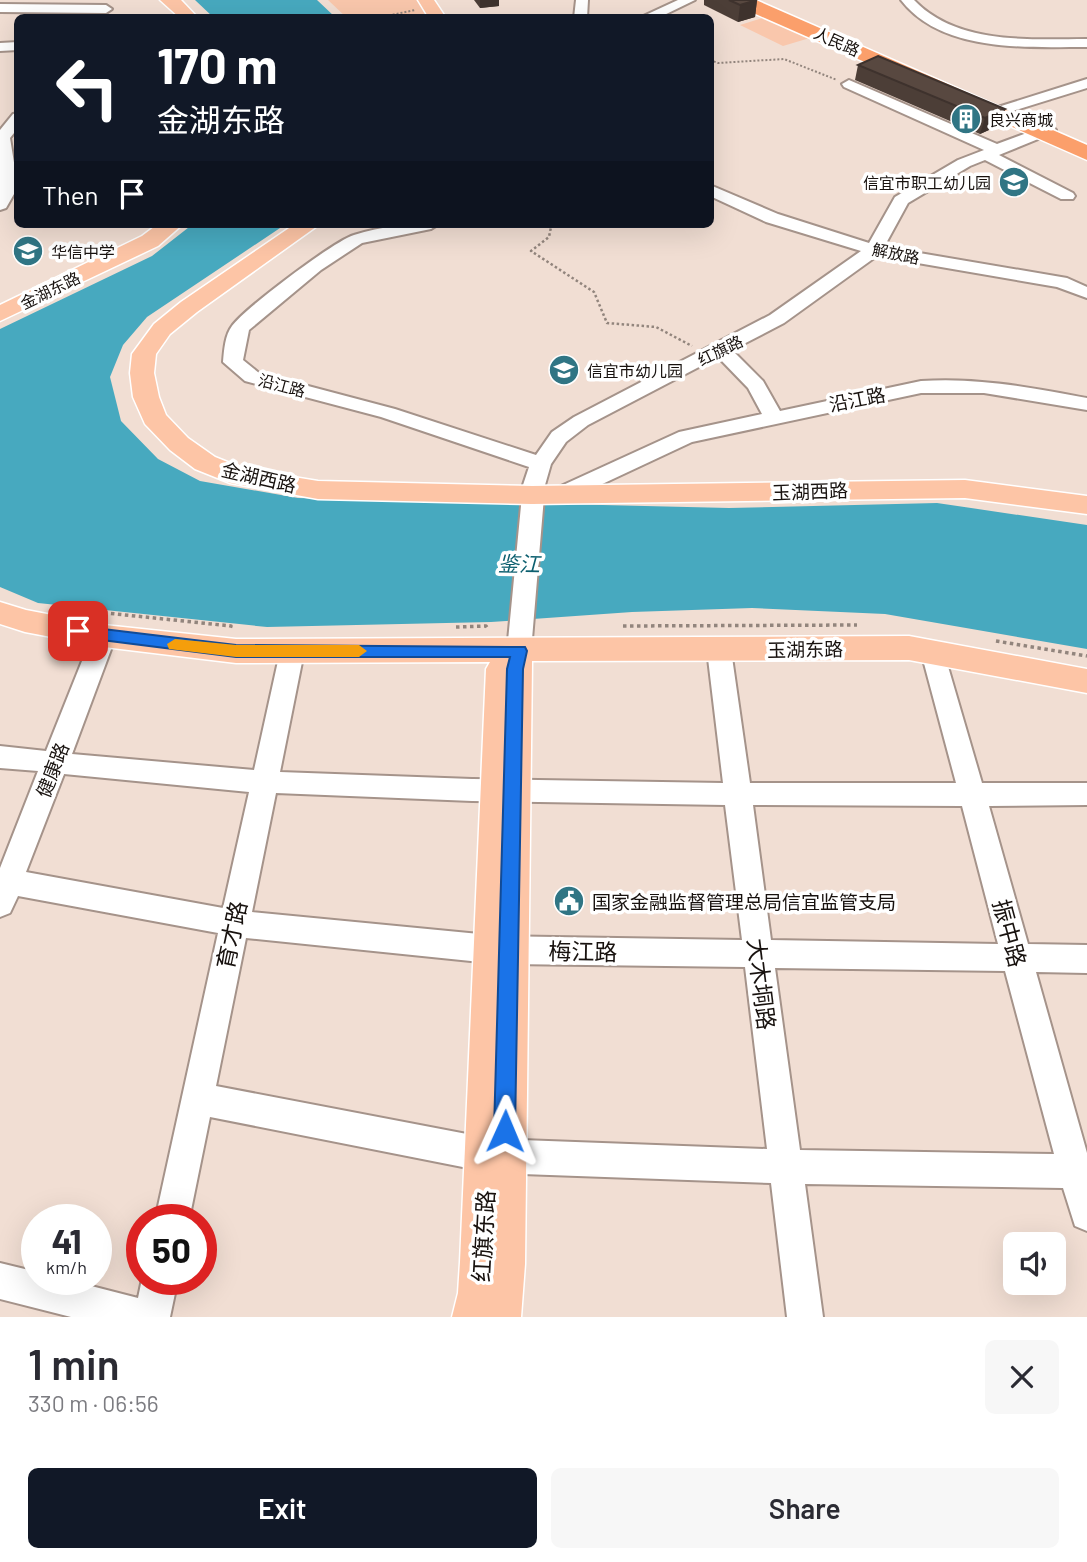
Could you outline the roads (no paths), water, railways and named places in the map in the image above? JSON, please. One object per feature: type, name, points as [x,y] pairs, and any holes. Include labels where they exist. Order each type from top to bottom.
[{"type":"highway","name":"人民路","points":[[740,0],[1087,147]]},
{"type":"highway","name":"人民路","points":[[752,0],[1003,110],[1087,153]]},
{"type":"main road","points":[[168,0],[174,2],[186,14]]},
{"type":"main road","name":"金湖东路","points":[[0,314],[150,241],[167,228]]},
{"type":"main road","name":"金湖西路","points":[[303,228],[189,307],[162,329],[144,354],[142,373],[146,397],[154,418],[179,444],[205,463],[240,477],[318,490],[545,496]]},
{"type":"main road","name":"玉湖西路","points":[[545,496],[932,488],[965,489],[1087,505]]},
{"type":"main road","points":[[0,613],[25,621],[102,624],[236,651],[519,651]]},
{"type":"main road","name":"玉湖东路","points":[[519,651],[909,648],[1087,681]]},
{"type":"main road","name":"红旗东路","points":[[498,1317],[495,1156],[505,791],[515,669],[519,651]]},
{"type":"main road","name":"红旗东路","points":[[475,1317],[481,1293],[495,1156]]},
{"type":"street","points":[[644,14],[643,10],[669,0]]},
{"type":"street","points":[[652,14],[689,0]]},
{"type":"street","points":[[907,0],[915,12],[942,29],[999,40],[1087,43]]},
{"type":"street","points":[[0,8],[108,9]]},
{"type":"street","points":[[1003,110],[1087,83]]},
{"type":"street","points":[[849,84],[991,152],[1067,196]]},
{"type":"street","points":[[0,205],[10,186],[2,138],[14,122]]},
{"type":"street","name":"红旗路","points":[[519,651],[545,496],[541,464],[559,437],[581,421],[777,320],[874,250],[901,200],[964,163],[1044,131]]},
{"type":"street","name":"解放路","points":[[714,192],[772,218],[874,250],[1061,282],[1087,293]]},
{"type":"street","name":"沿江路","points":[[411,228],[357,239],[315,266],[240,328],[233,350],[233,362],[252,377],[388,413],[541,464]]},
{"type":"street","points":[[715,353],[756,385],[774,417]]},
{"type":"street","name":"沿江路","points":[[545,496],[686,437],[909,390],[956,384],[991,387],[1087,404]]},
{"type":"street","name":"健康路","points":[[3,889],[55,762],[102,624]]},
{"type":"street","name":"大木垌路","points":[[719,650],[805,1317]]},
{"type":"street","name":"育才路","points":[[175,1204],[292,652]]},
{"type":"street","name":"振中路","points":[[933,652],[1087,1214]]},
{"type":"street","points":[[0,757],[264,782],[505,791],[738,795],[1087,794]]},
{"type":"street","name":"梅江路","points":[[3,889],[233,923],[501,949],[1087,959]]},
{"type":"street","points":[[197,1098],[495,1156],[786,1167],[1075,1171]]},
{"type":"street","points":[[0,1281],[142,1317]]},
{"type":"street","points":[[152,1317],[157,1295]]},
{"type":"water","points":[[195,0],[317,0],[332,14],[210,14]]},
{"type":"water","name":"鉴江","points":[[188,228],[280,228],[147,317],[123,345],[110,377],[121,421],[158,459],[200,481],[298,498],[729,508],[937,503],[1087,525],[1087,649],[885,614],[752,608],[632,612],[491,622],[267,627],[38,603],[0,587],[0,329],[152,256]]},
{"type":"place","name":"良兴商城","points":[[966,119]]},
{"type":"place","name":"信宜市职工幼儿园","points":[[1014,182]]},
{"type":"place","name":"华信中学","points":[[28,251]]},
{"type":"place","name":"信宜市幼儿园","points":[[564,370]]},
{"type":"place","name":"国家金融监督管理总局信宜监管支局","points":[[569,901]]}]
